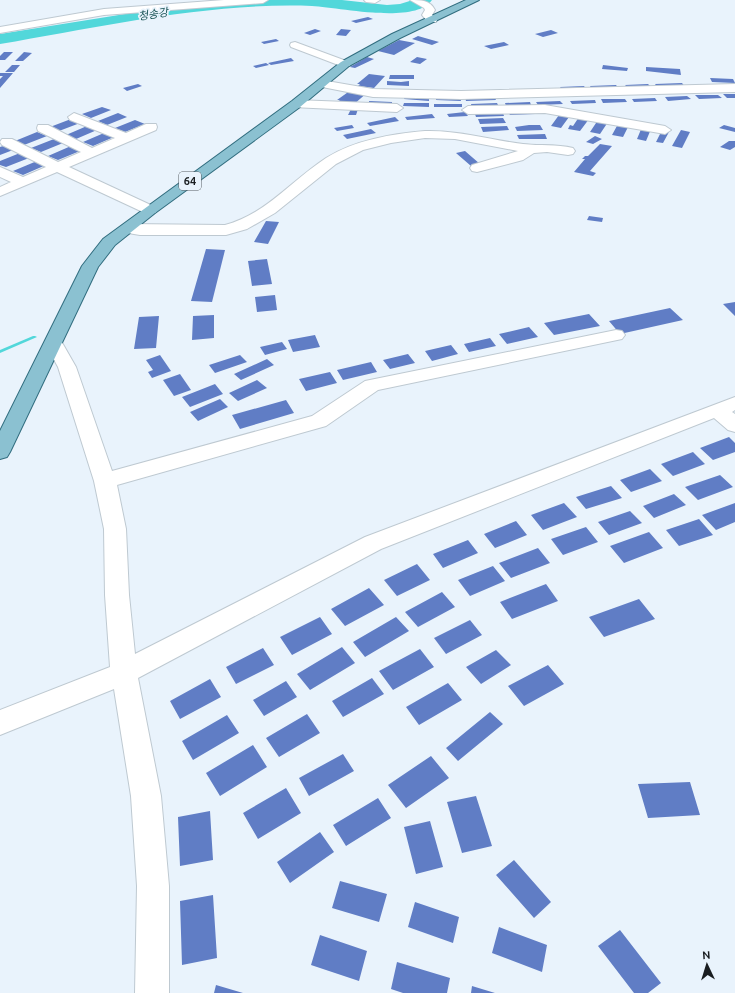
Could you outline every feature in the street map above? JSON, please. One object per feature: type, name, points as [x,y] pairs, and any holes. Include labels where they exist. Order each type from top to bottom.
[{"type":"main road","name":"64","points":[[0,452],[90,266],[109,242],[150,210],[296,104],[345,64],[396,36],[474,0]]},
{"type":"street","points":[[0,30],[104,12],[262,0]]},
{"type":"street","points":[[368,0],[375,0]]},
{"type":"street","points":[[415,0],[428,6],[430,10],[427,15],[432,20]]},
{"type":"street","points":[[295,45],[345,64]]},
{"type":"street","points":[[322,84],[373,93],[461,95],[735,88]]},
{"type":"street","points":[[296,104],[408,109]]},
{"type":"street","points":[[454,110],[545,109],[665,130]]},
{"type":"street","points":[[74,117],[126,138]]},
{"type":"street","points":[[0,192],[59,168],[151,127]]},
{"type":"street","points":[[43,128],[92,153]]},
{"type":"street","points":[[127,228],[140,230],[226,230],[238,227],[277,206],[332,160],[350,151],[377,142],[439,134],[532,149],[549,148],[568,151]]},
{"type":"street","points":[[7,142],[150,210]]},
{"type":"street","points":[[478,168],[518,157],[532,149]]},
{"type":"street","points":[[0,171],[23,183]]},
{"type":"street","points":[[105,480],[319,421],[372,385],[616,335]]},
{"type":"street","points":[[54,343],[67,367],[105,480],[115,529],[117,595],[124,673],[146,796],[153,886],[152,993]]},
{"type":"street","points":[[0,724],[124,673],[373,543],[726,406],[735,425]]},
{"type":"building","points":[[368,17],[373,19],[356,23],[351,21]]},
{"type":"building","points":[[315,29],[321,31],[310,35],[304,33]]},
{"type":"building","points":[[341,29],[351,30],[346,36],[336,35]]},
{"type":"building","points":[[551,30],[558,33],[543,37],[535,34]]},
{"type":"building","points":[[418,36],[439,42],[432,45],[412,39]]},
{"type":"building","points":[[276,39],[279,41],[264,44],[261,42]]},
{"type":"building","points":[[399,40],[415,43],[394,55],[378,51]]},
{"type":"building","points":[[504,42],[509,45],[491,49],[484,46]]},
{"type":"building","points":[[4,52],[13,52],[5,60],[0,60],[0,56]]},
{"type":"building","points":[[24,52],[32,53],[23,61],[15,61]]},
{"type":"building","points":[[367,57],[374,59],[355,68],[350,67]]},
{"type":"building","points":[[417,57],[427,59],[420,64],[410,62]]},
{"type":"building","points":[[291,58],[294,61],[271,65],[268,63]]},
{"type":"building","points":[[266,63],[269,65],[256,68],[253,66]]},
{"type":"building","points":[[12,65],[20,65],[14,72],[5,72]]},
{"type":"building","points":[[603,65],[628,68],[627,71],[602,69]]},
{"type":"building","points":[[646,67],[680,69],[681,75],[646,71]]},
{"type":"building","points":[[0,73],[13,73],[0,88],[0,79],[3,76],[0,76]]},
{"type":"building","points":[[369,74],[385,76],[374,88],[358,86],[360,84],[357,84]]},
{"type":"building","points":[[390,75],[414,75],[414,79],[389,79]]},
{"type":"building","points":[[710,78],[733,79],[735,83],[712,82]]},
{"type":"building","points":[[387,81],[409,81],[409,86],[387,85]]},
{"type":"building","points":[[682,83],[685,87],[658,88],[655,84]]},
{"type":"building","points":[[138,84],[142,86],[127,91],[123,88]]},
{"type":"building","points":[[648,84],[651,87],[628,88],[625,85]]},
{"type":"building","points":[[616,85],[619,89],[592,90],[590,86]]},
{"type":"building","points":[[584,86],[586,89],[562,90],[560,87]]},
{"type":"building","points":[[351,90],[368,92],[353,105],[337,102],[340,100],[337,100]]},
{"type":"building","points":[[723,94],[735,94],[735,98],[727,98]]},
{"type":"building","points":[[405,95],[429,97],[429,101],[404,99]]},
{"type":"building","points":[[695,95],[718,95],[722,98],[699,99]]},
{"type":"building","points":[[494,96],[496,100],[466,101],[465,97]]},
{"type":"building","points":[[687,96],[691,99],[668,101],[665,97]]},
{"type":"building","points":[[436,97],[460,97],[461,101],[436,100]]},
{"type":"building","points":[[655,98],[657,101],[634,102],[632,99]]},
{"type":"building","points":[[601,99],[625,99],[627,102],[603,103]]},
{"type":"building","points":[[595,100],[596,103],[572,104],[570,101]]},
{"type":"building","points":[[369,101],[392,102],[392,106],[369,105]]},
{"type":"building","points":[[560,101],[563,104],[538,105],[536,102]]},
{"type":"building","points":[[530,102],[531,105],[506,106],[505,103]]},
{"type":"building","points":[[404,103],[429,103],[429,107],[403,106]]},
{"type":"building","points":[[497,103],[499,107],[472,108],[471,104]]},
{"type":"building","points":[[434,104],[462,104],[462,107],[434,107]]},
{"type":"building","points":[[102,107],[111,110],[91,118],[82,114]]},
{"type":"building","points":[[351,109],[358,109],[356,115],[348,115]]},
{"type":"building","points":[[502,110],[504,116],[476,117],[475,114],[471,114],[470,112]]},
{"type":"building","points":[[533,110],[535,114],[510,115],[507,111]]},
{"type":"building","points":[[465,112],[468,116],[449,117],[447,114]]},
{"type":"building","points":[[118,113],[127,117],[107,125],[98,121]]},
{"type":"building","points":[[432,114],[435,118],[407,120],[405,117]]},
{"type":"building","points":[[559,115],[569,117],[561,128],[551,126]]},
{"type":"building","points":[[395,117],[399,121],[370,126],[367,123]]},
{"type":"building","points":[[579,117],[589,119],[580,131],[568,129],[570,125],[573,126]]},
{"type":"building","points":[[503,118],[506,123],[480,124],[478,119]]},
{"type":"building","points":[[71,119],[80,123],[59,131],[50,127]]},
{"type":"building","points":[[135,120],[145,124],[125,132],[115,128]]},
{"type":"building","points":[[598,120],[608,122],[600,134],[590,132]]},
{"type":"building","points":[[618,124],[629,125],[623,137],[612,135]]},
{"type":"building","points":[[352,125],[354,128],[337,131],[334,128]]},
{"type":"building","points":[[540,125],[543,130],[517,131],[515,127]]},
{"type":"building","points":[[724,125],[735,128],[735,132],[719,128]]},
{"type":"building","points":[[87,126],[97,130],[76,139],[66,135]]},
{"type":"building","points":[[507,126],[509,130],[483,132],[481,127]]},
{"type":"building","points":[[642,127],[651,129],[646,141],[637,139]]},
{"type":"building","points":[[371,129],[376,133],[347,139],[343,135]]},
{"type":"building","points":[[662,130],[669,132],[663,143],[656,142]]},
{"type":"building","points":[[681,130],[690,132],[682,148],[672,146]]},
{"type":"building","points":[[37,132],[47,136],[24,145],[15,141]]},
{"type":"building","points":[[104,133],[114,137],[93,146],[83,142]]},
{"type":"building","points":[[545,134],[547,139],[519,139],[517,135]]},
{"type":"building","points":[[595,136],[602,139],[593,144],[586,142]]},
{"type":"building","points":[[54,139],[63,143],[41,152],[31,148]]},
{"type":"building","points":[[729,141],[735,141],[735,147],[730,150],[720,147]]},
{"type":"building","points":[[600,144],[612,146],[590,171],[596,173],[593,176],[574,172],[585,159],[582,159],[585,156],[588,156]]},
{"type":"building","points":[[3,146],[13,150],[0,155],[0,147]]},
{"type":"building","points":[[71,146],[80,151],[58,160],[48,156]]},
{"type":"building","points":[[465,151],[480,164],[471,166],[456,153]]},
{"type":"building","points":[[20,153],[29,158],[6,167],[0,165],[0,161]]},
{"type":"building","points":[[37,161],[46,165],[23,175],[13,171]]},
{"type":"building","points":[[589,216],[603,218],[602,222],[587,220]]},
{"type":"building","points":[[266,221],[279,222],[268,244],[254,242]]},
{"type":"building","points":[[206,249],[225,250],[212,302],[191,301]]},
{"type":"building","points":[[267,259],[272,284],[252,286],[248,261]]},
{"type":"building","points":[[275,295],[277,310],[257,312],[255,297]]},
{"type":"building","points":[[735,302],[735,316],[723,304]]},
{"type":"building","points":[[670,308],[683,320],[620,334],[609,321]]},
{"type":"building","points":[[589,314],[600,326],[554,335],[544,323]]},
{"type":"building","points":[[214,315],[214,338],[192,340],[193,316]]},
{"type":"building","points":[[159,316],[156,348],[134,349],[139,317]]},
{"type":"building","points":[[529,327],[538,337],[507,344],[499,334]]},
{"type":"building","points":[[315,335],[320,347],[293,352],[288,340]]},
{"type":"building","points":[[490,338],[496,346],[469,352],[464,344]]},
{"type":"building","points":[[282,342],[287,349],[265,355],[260,347]]},
{"type":"building","points":[[451,345],[458,354],[432,361],[425,351]]},
{"type":"building","points":[[408,354],[415,363],[390,369],[383,360]]},
{"type":"building","points":[[160,355],[171,371],[152,378],[148,372],[153,370],[146,360]]},
{"type":"building","points":[[240,355],[247,362],[215,373],[209,365]]},
{"type":"building","points":[[267,359],[274,365],[241,380],[234,374]]},
{"type":"building","points":[[371,362],[377,372],[343,380],[337,370]]},
{"type":"building","points":[[330,372],[337,383],[306,391],[299,379]]},
{"type":"building","points":[[180,374],[191,390],[174,396],[163,380]]},
{"type":"building","points":[[257,380],[267,388],[238,401],[229,393]]},
{"type":"building","points":[[215,384],[223,394],[190,407],[182,397]]},
{"type":"building","points":[[220,399],[228,407],[198,421],[190,412]]},
{"type":"building","points":[[286,400],[294,413],[240,429],[232,415]]},
{"type":"building","points":[[729,437],[735,443],[735,452],[713,460],[700,448]]},
{"type":"building","points":[[693,452],[705,464],[673,476],[661,464]]},
{"type":"building","points":[[650,469],[662,481],[631,492],[620,480]]},
{"type":"building","points":[[720,475],[733,487],[698,500],[685,487]]},
{"type":"building","points":[[611,486],[622,498],[586,509],[576,497]]},
{"type":"building","points":[[674,494],[686,505],[654,518],[643,506]]},
{"type":"building","points":[[564,503],[577,517],[543,530],[531,515]]},
{"type":"building","points":[[735,503],[735,522],[716,530],[702,515]]},
{"type":"building","points":[[630,511],[642,523],[609,535],[598,522]]},
{"type":"building","points":[[699,519],[713,535],[679,546],[666,530]]},
{"type":"building","points":[[516,521],[527,535],[495,548],[484,534]]},
{"type":"building","points":[[586,527],[598,542],[563,555],[551,539]]},
{"type":"building","points":[[649,532],[663,548],[624,563],[610,546]]},
{"type":"building","points":[[468,540],[478,553],[443,568],[433,554]]},
{"type":"building","points":[[538,548],[550,563],[511,578],[499,563]]},
{"type":"building","points":[[417,564],[430,580],[397,596],[384,580]]},
{"type":"building","points":[[493,566],[505,581],[470,596],[458,580]]},
{"type":"building","points":[[546,584],[558,601],[512,619],[500,602]]},
{"type":"building","points":[[369,588],[384,605],[345,626],[331,609]]},
{"type":"building","points":[[442,592],[455,607],[418,627],[405,612]]},
{"type":"building","points":[[639,599],[655,619],[604,637],[589,617]]},
{"type":"building","points":[[320,617],[332,634],[292,655],[280,637]]},
{"type":"building","points":[[396,617],[409,631],[365,657],[353,642]]},
{"type":"building","points":[[470,620],[482,635],[446,654],[434,638]]},
{"type":"building","points":[[342,647],[355,663],[310,690],[297,674]]},
{"type":"building","points":[[263,648],[274,665],[236,684],[226,667]]},
{"type":"building","points":[[420,649],[434,667],[393,690],[379,671]]},
{"type":"building","points":[[496,650],[511,665],[481,684],[466,667]]},
{"type":"building","points":[[548,665],[564,684],[524,706],[508,686]]},
{"type":"building","points":[[372,678],[384,694],[343,717],[332,701]]},
{"type":"building","points":[[210,679],[221,697],[180,719],[170,701]]},
{"type":"building","points":[[286,681],[297,697],[264,716],[253,700]]},
{"type":"building","points":[[448,683],[462,700],[419,725],[406,707]]},
{"type":"building","points":[[490,712],[503,724],[458,761],[446,748]]},
{"type":"building","points":[[307,714],[320,733],[279,757],[266,738]]},
{"type":"building","points":[[227,715],[239,733],[193,760],[182,741]]},
{"type":"building","points":[[253,745],[267,767],[220,796],[206,773]]},
{"type":"building","points":[[343,754],[354,771],[309,796],[299,778]]},
{"type":"building","points":[[431,756],[449,778],[406,808],[388,785]]},
{"type":"building","points":[[690,782],[700,815],[648,818],[638,784]]},
{"type":"building","points":[[286,788],[301,813],[258,839],[243,813]]},
{"type":"building","points":[[476,796],[492,846],[462,853],[447,802]]},
{"type":"building","points":[[378,798],[391,818],[346,846],[333,825]]},
{"type":"building","points":[[210,811],[213,860],[180,866],[178,817]]},
{"type":"building","points":[[430,821],[443,867],[416,874],[404,827]]},
{"type":"building","points":[[320,832],[334,852],[290,883],[277,862]]},
{"type":"building","points":[[514,860],[551,902],[534,918],[496,875]]},
{"type":"building","points":[[340,881],[387,894],[379,922],[332,908]]},
{"type":"building","points":[[213,895],[217,958],[182,965],[180,901]]},
{"type":"building","points":[[415,902],[459,917],[453,943],[408,927]]},
{"type":"building","points":[[499,927],[547,945],[542,972],[492,953]]},
{"type":"building","points":[[620,930],[661,983],[648,993],[634,993],[598,946]]},
{"type":"building","points":[[320,935],[367,951],[359,981],[311,965]]},
{"type":"building","points":[[397,962],[450,978],[447,993],[403,993],[391,989]]},
{"type":"building","points":[[216,985],[243,993],[214,993]]},
{"type":"building","points":[[472,986],[495,993],[471,993]]},
{"type":"waterway","name":"청송강","points":[[0,39],[144,16],[231,5],[310,1],[387,10],[412,6],[425,0]]},
{"type":"waterway","points":[[0,352],[35,337]]}]
